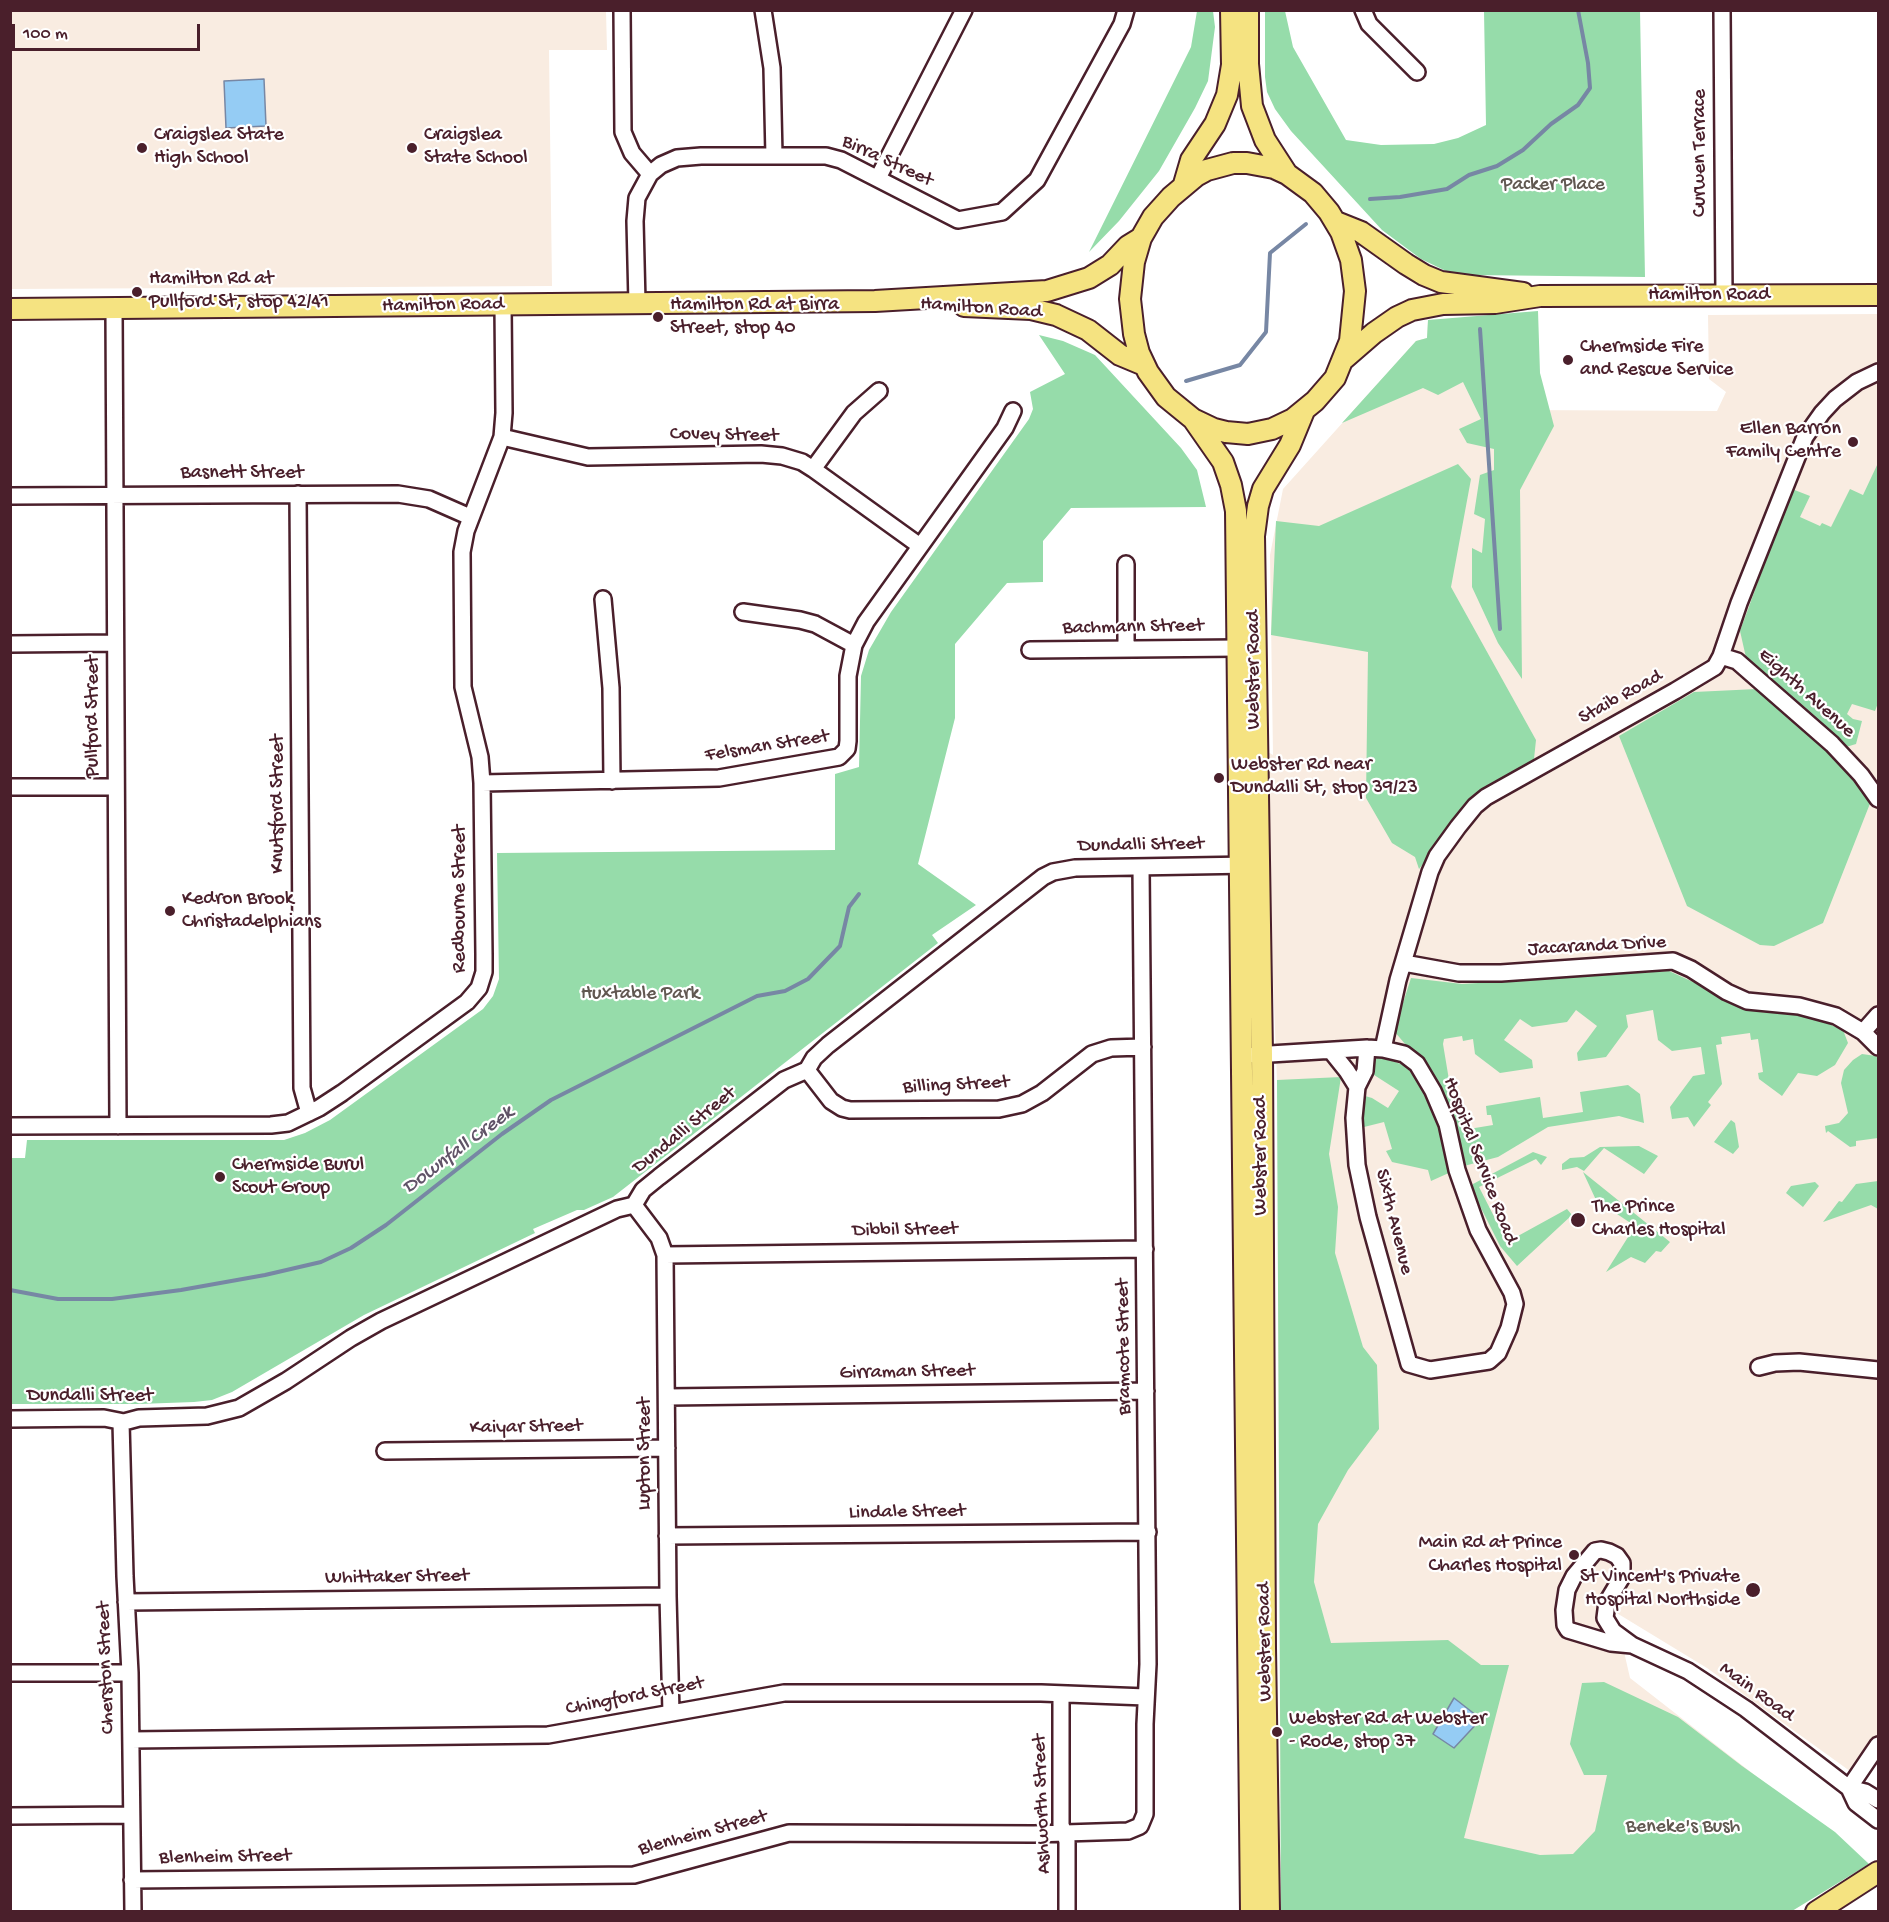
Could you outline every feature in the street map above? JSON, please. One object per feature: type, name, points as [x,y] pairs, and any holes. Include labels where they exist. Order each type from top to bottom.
[{"type":"main road","points":[[1184,184],[1191,160],[1215,124],[1227,95],[1232,65],[1231,10]]},
{"type":"main road","points":[[1248,10],[1248,64],[1252,106],[1265,140],[1287,174]]},
{"type":"main road","points":[[1233,164],[1260,165],[1287,174],[1313,193],[1336,222],[1347,246],[1355,291],[1353,325],[1344,359],[1335,378],[1315,401],[1304,411],[1278,426],[1248,434],[1226,432],[1193,419],[1166,397],[1144,365],[1134,334],[1130,299],[1134,262],[1141,238],[1159,209],[1184,184],[1207,170],[1233,164]]},
{"type":"main road","name":"Hamilton Road","points":[[1336,222],[1361,232],[1406,264],[1442,282],[1540,296]]},
{"type":"main road","name":"Hamilton Road","points":[[10,309],[875,301],[1059,288],[1100,272],[1128,246],[1141,238]]},
{"type":"main road","name":"Hamilton Road","points":[[1344,359],[1385,324],[1412,310],[1443,304],[1495,303],[1540,296],[1878,295]]},
{"type":"main road","name":"Hamilton Road","points":[[875,301],[1043,311],[1088,330],[1120,355],[1144,365]]},
{"type":"main road","name":"Webster Road","points":[[1251,1911],[1241,1056],[1249,865],[1255,521],[1263,489],[1290,445],[1304,411]]},
{"type":"main road","name":"Webster Road","points":[[1193,419],[1223,462],[1235,499],[1238,648],[1249,865],[1262,1054],[1269,1911]]},
{"type":"main road","points":[[1816,1911],[1878,1872]]},
{"type":"street","points":[[622,10],[623,132],[632,153],[650,174],[640,188],[635,208],[637,303]]},
{"type":"street","points":[[763,10],[772,68],[774,156]]},
{"type":"street","points":[[878,178],[964,10]]},
{"type":"street","name":"Birra Street","points":[[650,174],[661,165],[687,157],[817,156],[833,158],[878,178],[958,220],[1002,212],[1037,180],[1122,24],[1126,10]]},
{"type":"street","points":[[1363,10],[1369,24],[1417,72]]},
{"type":"street","name":"Curwen Terrace","points":[[1722,10],[1724,296]]},
{"type":"street","name":"Redbourne Street","points":[[10,1125],[271,1125],[288,1123],[342,1093],[467,1002],[479,988],[484,972],[482,783],[480,757],[463,687],[462,552],[470,517],[502,437],[504,413],[503,306]]},
{"type":"street","name":"Pullford Street","points":[[114,308],[118,1126]]},
{"type":"street","name":"Staib Road","points":[[1383,1049],[1404,963],[1437,856],[1475,806],[1486,797],[1675,692],[1715,667],[1805,437],[1835,399],[1857,382],[1878,372]]},
{"type":"street","points":[[813,469],[855,413],[879,391]]},
{"type":"street","name":"Felsman Street","points":[[482,783],[719,778],[839,757],[847,749],[848,676],[854,645],[866,622],[1005,428],[1013,411]]},
{"type":"street","name":"Covey Street","points":[[502,437],[588,457],[772,454],[793,459],[813,469],[920,546]]},
{"type":"street","name":"Knutsford Street","points":[[298,494],[302,1080],[303,1094],[309,1113]]},
{"type":"street","name":"Basnett Street","points":[[10,496],[410,495],[429,499],[470,517]]},
{"type":"street","points":[[1126,564],[1126,649]]},
{"type":"street","points":[[603,599],[611,688],[612,781]]},
{"type":"street","points":[[743,612],[800,620],[822,628],[854,645]]},
{"type":"street","points":[[10,644],[115,643]]},
{"type":"street","name":"Bachmann Street","points":[[1029,650],[1238,648]]},
{"type":"street","name":"Eighth Avenue","points":[[1721,656],[1737,661],[1832,744],[1861,775],[1878,799]]},
{"type":"street","points":[[10,787],[116,787]]},
{"type":"street","name":"Dundalli Street","points":[[10,1419],[104,1418],[121,1422],[143,1418],[207,1416],[239,1408],[286,1382],[351,1338],[381,1321],[617,1209],[634,1205],[645,1188],[775,1086],[807,1070],[814,1058],[828,1045],[1043,877],[1063,869],[1075,868],[1249,865]]},
{"type":"street","name":"Bramcote Street","points":[[1140,1826],[1145,1814],[1148,1664],[1141,867]]},
{"type":"street","name":"Jacaranda Drive","points":[[1404,963],[1459,973],[1501,973],[1673,961],[1691,969],[1726,992],[1747,1001],[1799,1006],[1836,1016],[1863,1032],[1878,1047]]},
{"type":"street","points":[[1863,1032],[1878,1015]]},
{"type":"street","name":"Billing Street","points":[[807,1070],[831,1101],[850,1110],[999,1109],[1022,1104],[1042,1093],[1092,1054],[1111,1048],[1143,1047]]},
{"type":"street","name":"Hospital Service Road","points":[[1241,1056],[1366,1048],[1383,1049],[1404,1054],[1417,1064],[1433,1090],[1447,1124],[1456,1170],[1479,1230],[1512,1293],[1515,1304],[1509,1328],[1498,1353],[1489,1361],[1430,1370],[1409,1364]]},
{"type":"street","name":"Sixth Avenue","points":[[1366,1048],[1365,1071],[1357,1087],[1354,1118],[1357,1165],[1368,1217],[1409,1364]]},
{"type":"street","points":[[1331,1051],[1357,1087]]},
{"type":"street","name":"Lupton Street","points":[[634,1205],[659,1238],[665,1255],[671,1713]]},
{"type":"street","name":"Dibbil Street","points":[[665,1255],[1145,1249]]},
{"type":"street","points":[[1758,1367],[1775,1363],[1799,1362],[1878,1370]]},
{"type":"street","name":"Girraman Street","points":[[668,1397],[1146,1391]]},
{"type":"street","name":"Cherston Street","points":[[121,1422],[130,1672],[133,1911]]},
{"type":"street","name":"Kaiyar Street","points":[[385,1451],[667,1448]]},
{"type":"street","name":"Lindale Street","points":[[667,1536],[1148,1532]]},
{"type":"street","name":"Main Road","points":[[1632,1645],[1615,1644],[1577,1634],[1566,1628],[1564,1610],[1568,1587],[1595,1551],[1609,1552],[1617,1556],[1622,1563],[1621,1580],[1608,1600],[1605,1615],[1613,1631],[1632,1645],[1704,1681],[1746,1709],[1849,1788],[1865,1792],[1878,1800]]},
{"type":"street","name":"Whittaker Street","points":[[126,1602],[668,1596]]},
{"type":"street","points":[[10,1673],[130,1672]]},
{"type":"street","name":"Chingford Street","points":[[131,1740],[548,1735],[784,1693],[1061,1694],[1146,1697]]},
{"type":"street","name":"Ashworth Street","points":[[1061,1694],[1061,1825],[1066,1841],[1066,1911]]},
{"type":"street","points":[[1849,1788],[1878,1745]]},
{"type":"street","name":"Main Road","points":[[1849,1788],[1856,1803],[1878,1820]]},
{"type":"street","points":[[10,1816],[130,1815]]},
{"type":"street","name":"Blenheim Street","points":[[132,1880],[634,1875],[789,1833],[1064,1833],[1128,1831],[1140,1826]]},
{"type":"shaded area","points":[[10,11],[606,11],[607,50],[549,50],[552,286],[11,289]]},
{"type":"shaded area","name":"The Prince Charles Hospital","points":[[1878,314],[1878,1752],[1861,1779],[1707,1668],[1615,1612],[1630,1678],[1869,1864],[1792,1911],[1281,1911],[1277,1080],[1267,760],[1268,752],[1273,755],[1270,555],[1283,489],[1416,341],[1427,338],[1428,320],[1518,317],[1520,410],[1717,411],[1726,392],[1709,379],[1708,315]]},
{"type":"green space","points":[[1197,11],[1213,11],[1215,27],[1208,81],[1159,171],[1119,221],[1089,252],[1191,47]]},
{"type":"green space","name":"Packer Place","points":[[1265,11],[1285,11],[1293,47],[1346,140],[1381,145],[1434,144],[1458,138],[1486,125],[1484,11],[1640,11],[1645,277],[1471,275],[1446,271],[1421,259],[1382,230],[1291,131],[1275,109],[1267,92],[1265,77]]},
{"type":"green space","points":[[1538,311],[1540,373],[1554,426],[1520,490],[1522,679],[1498,643],[1472,587],[1472,548],[1482,553],[1485,519],[1474,514],[1480,475],[1494,470],[1494,449],[1467,443],[1459,429],[1481,419],[1463,382],[1438,395],[1423,388],[1342,423],[1416,341],[1427,338],[1428,320]]},
{"type":"green space","name":"Huxtable Park","points":[[1039,335],[1063,341],[1095,355],[1181,448],[1197,470],[1206,507],[1071,508],[1043,541],[1043,582],[1007,583],[955,644],[955,718],[918,864],[976,905],[932,935],[938,943],[613,1197],[533,1229],[535,1233],[364,1315],[232,1392],[212,1400],[139,1404],[11,1404],[11,1158],[25,1158],[27,1140],[284,1140],[305,1133],[330,1120],[483,1009],[493,996],[499,979],[497,853],[835,850],[835,774],[859,767],[861,676],[869,650],[891,612],[1029,419],[1033,409],[1030,392],[1065,374]]},
{"type":"green space","points":[[1878,463],[1878,703],[1875,711],[1852,704],[1847,714],[1853,719],[1862,721],[1856,744],[1846,747],[1747,662],[1740,631],[1792,489],[1810,496],[1800,517],[1820,526],[1822,523],[1831,527],[1850,489],[1863,495]]},
{"type":"green space","points":[[1458,464],[1471,479],[1451,587],[1536,740],[1534,759],[1472,804],[1419,869],[1415,857],[1392,843],[1366,798],[1368,652],[1271,635],[1276,521],[1319,526]]},
{"type":"green space","points":[[1757,689],[1848,770],[1871,801],[1823,923],[1774,946],[1760,945],[1687,906],[1619,736],[1694,692]]},
{"type":"green space","points":[[1669,971],[1759,1012],[1805,1014],[1843,1030],[1848,1043],[1835,1065],[1817,1076],[1798,1073],[1782,1096],[1759,1079],[1758,1073],[1763,1072],[1758,1039],[1751,1040],[1750,1033],[1721,1037],[1722,1044],[1716,1045],[1722,1084],[1708,1102],[1711,1105],[1694,1127],[1688,1117],[1672,1119],[1670,1107],[1693,1076],[1705,1074],[1701,1047],[1672,1051],[1658,1040],[1653,1010],[1626,1015],[1628,1027],[1606,1057],[1578,1061],[1577,1053],[1597,1026],[1576,1010],[1567,1022],[1532,1027],[1520,1019],[1504,1040],[1532,1060],[1533,1068],[1500,1073],[1475,1054],[1473,1039],[1463,1041],[1462,1036],[1444,1039],[1454,1110],[1465,1109],[1469,1129],[1493,1125],[1491,1115],[1487,1115],[1486,1106],[1540,1097],[1543,1118],[1583,1112],[1580,1092],[1628,1085],[1640,1094],[1644,1123],[1619,1116],[1548,1127],[1498,1157],[1464,1166],[1455,1125],[1440,1085],[1394,1031],[1411,978],[1462,984]]},
{"type":"green space","points":[[1862,1054],[1876,1056],[1878,1059],[1878,1138],[1856,1141],[1856,1146],[1850,1147],[1828,1131],[1826,1133],[1825,1126],[1839,1123],[1848,1113],[1841,1083],[1844,1070]]},
{"type":"green space","points":[[1379,1056],[1406,1066],[1422,1088],[1440,1127],[1451,1172],[1431,1181],[1428,1170],[1392,1162],[1386,1151],[1392,1149],[1384,1122],[1360,1128],[1358,1104],[1365,1096],[1388,1108],[1399,1091],[1371,1073],[1370,1066]]},
{"type":"green space","name":"Beneke's Bush","points":[[1341,1077],[1329,1154],[1338,1207],[1335,1253],[1363,1347],[1377,1365],[1379,1429],[1348,1470],[1318,1524],[1314,1582],[1331,1643],[1448,1640],[1481,1665],[1509,1665],[1464,1838],[1540,1855],[1573,1854],[1595,1831],[1607,1775],[1584,1775],[1570,1744],[1582,1683],[1604,1682],[1678,1717],[1835,1832],[1869,1864],[1792,1911],[1281,1911],[1277,1080]]},
{"type":"green space","points":[[1731,1120],[1735,1123],[1739,1147],[1733,1154],[1714,1142]]},
{"type":"green space","points":[[1639,1146],[1658,1156],[1644,1174],[1604,1148],[1584,1171],[1577,1167],[1562,1170],[1562,1164],[1570,1158],[1584,1157],[1600,1147]]},
{"type":"green space","points":[[1533,1152],[1547,1157],[1541,1165],[1536,1159],[1479,1187],[1507,1242],[1567,1209],[1572,1215],[1517,1266],[1500,1246],[1472,1190],[1473,1184]]},
{"type":"green space","points":[[1583,1172],[1670,1242],[1661,1252],[1656,1251],[1645,1263],[1631,1257],[1606,1272],[1635,1226],[1596,1200]]},
{"type":"green space","points":[[1878,1181],[1878,1209],[1871,1205],[1823,1222],[1856,1184]]},
{"type":"green space","points":[[1815,1182],[1819,1186],[1803,1207],[1786,1193],[1791,1186]]},
{"type":"water","points":[[264,79],[266,126],[226,128],[224,81]]},
{"type":"water","points":[[1454,1698],[1481,1719],[1454,1748],[1433,1734]]},
{"type":"waterway","name":"Downfall Creek","points":[[1370,199],[1400,197],[1447,189],[1469,175],[1497,166],[1523,150],[1551,124],[1578,105],[1590,88],[1588,63],[1578,10]]},
{"type":"waterway","name":"Downfall Creek","points":[[1186,381],[1240,365],[1266,332],[1270,253],[1306,224]]},
{"type":"waterway","points":[[1480,329],[1500,629]]},
{"type":"waterway","name":"Downfall Creek","points":[[10,1290],[58,1299],[112,1299],[181,1290],[321,1262],[351,1248],[386,1225],[502,1134],[551,1100],[757,996],[785,991],[808,979],[840,946],[849,907],[859,894]]},
{"type":"place","name":"Craigslea State High School","points":[[142,148]]},
{"type":"place","name":"Craigslea State School","points":[[412,148]]},
{"type":"place","name":"Hamilton Rd at Pullford St, stop 42/41","points":[[137,292]]},
{"type":"place","name":"Hamilton Rd at Birra Street, stop 40","points":[[658,317]]},
{"type":"place","name":"Chermside Fire and Rescue Service","points":[[1568,360]]},
{"type":"place","name":"Ellen Barron Family Centre","points":[[1853,442]]},
{"type":"place","name":"Webster Rd near Dundalli St, stop 39/23","points":[[1219,778]]},
{"type":"place","name":"Kedron Brook Christadelphians","points":[[170,911]]},
{"type":"place","name":"Chermside Burul Scout Group","points":[[220,1177]]},
{"type":"place","name":"The Prince Charles Hospital","points":[[1578,1220]]},
{"type":"place","name":"Main Rd at Prince Charles Hospital","points":[[1574,1555]]},
{"type":"place","name":"St Vincent's Private Hospital Northside","points":[[1753,1590]]},
{"type":"place","name":"Webster Rd at Webster - Rode, stop 37","points":[[1277,1732]]}]
